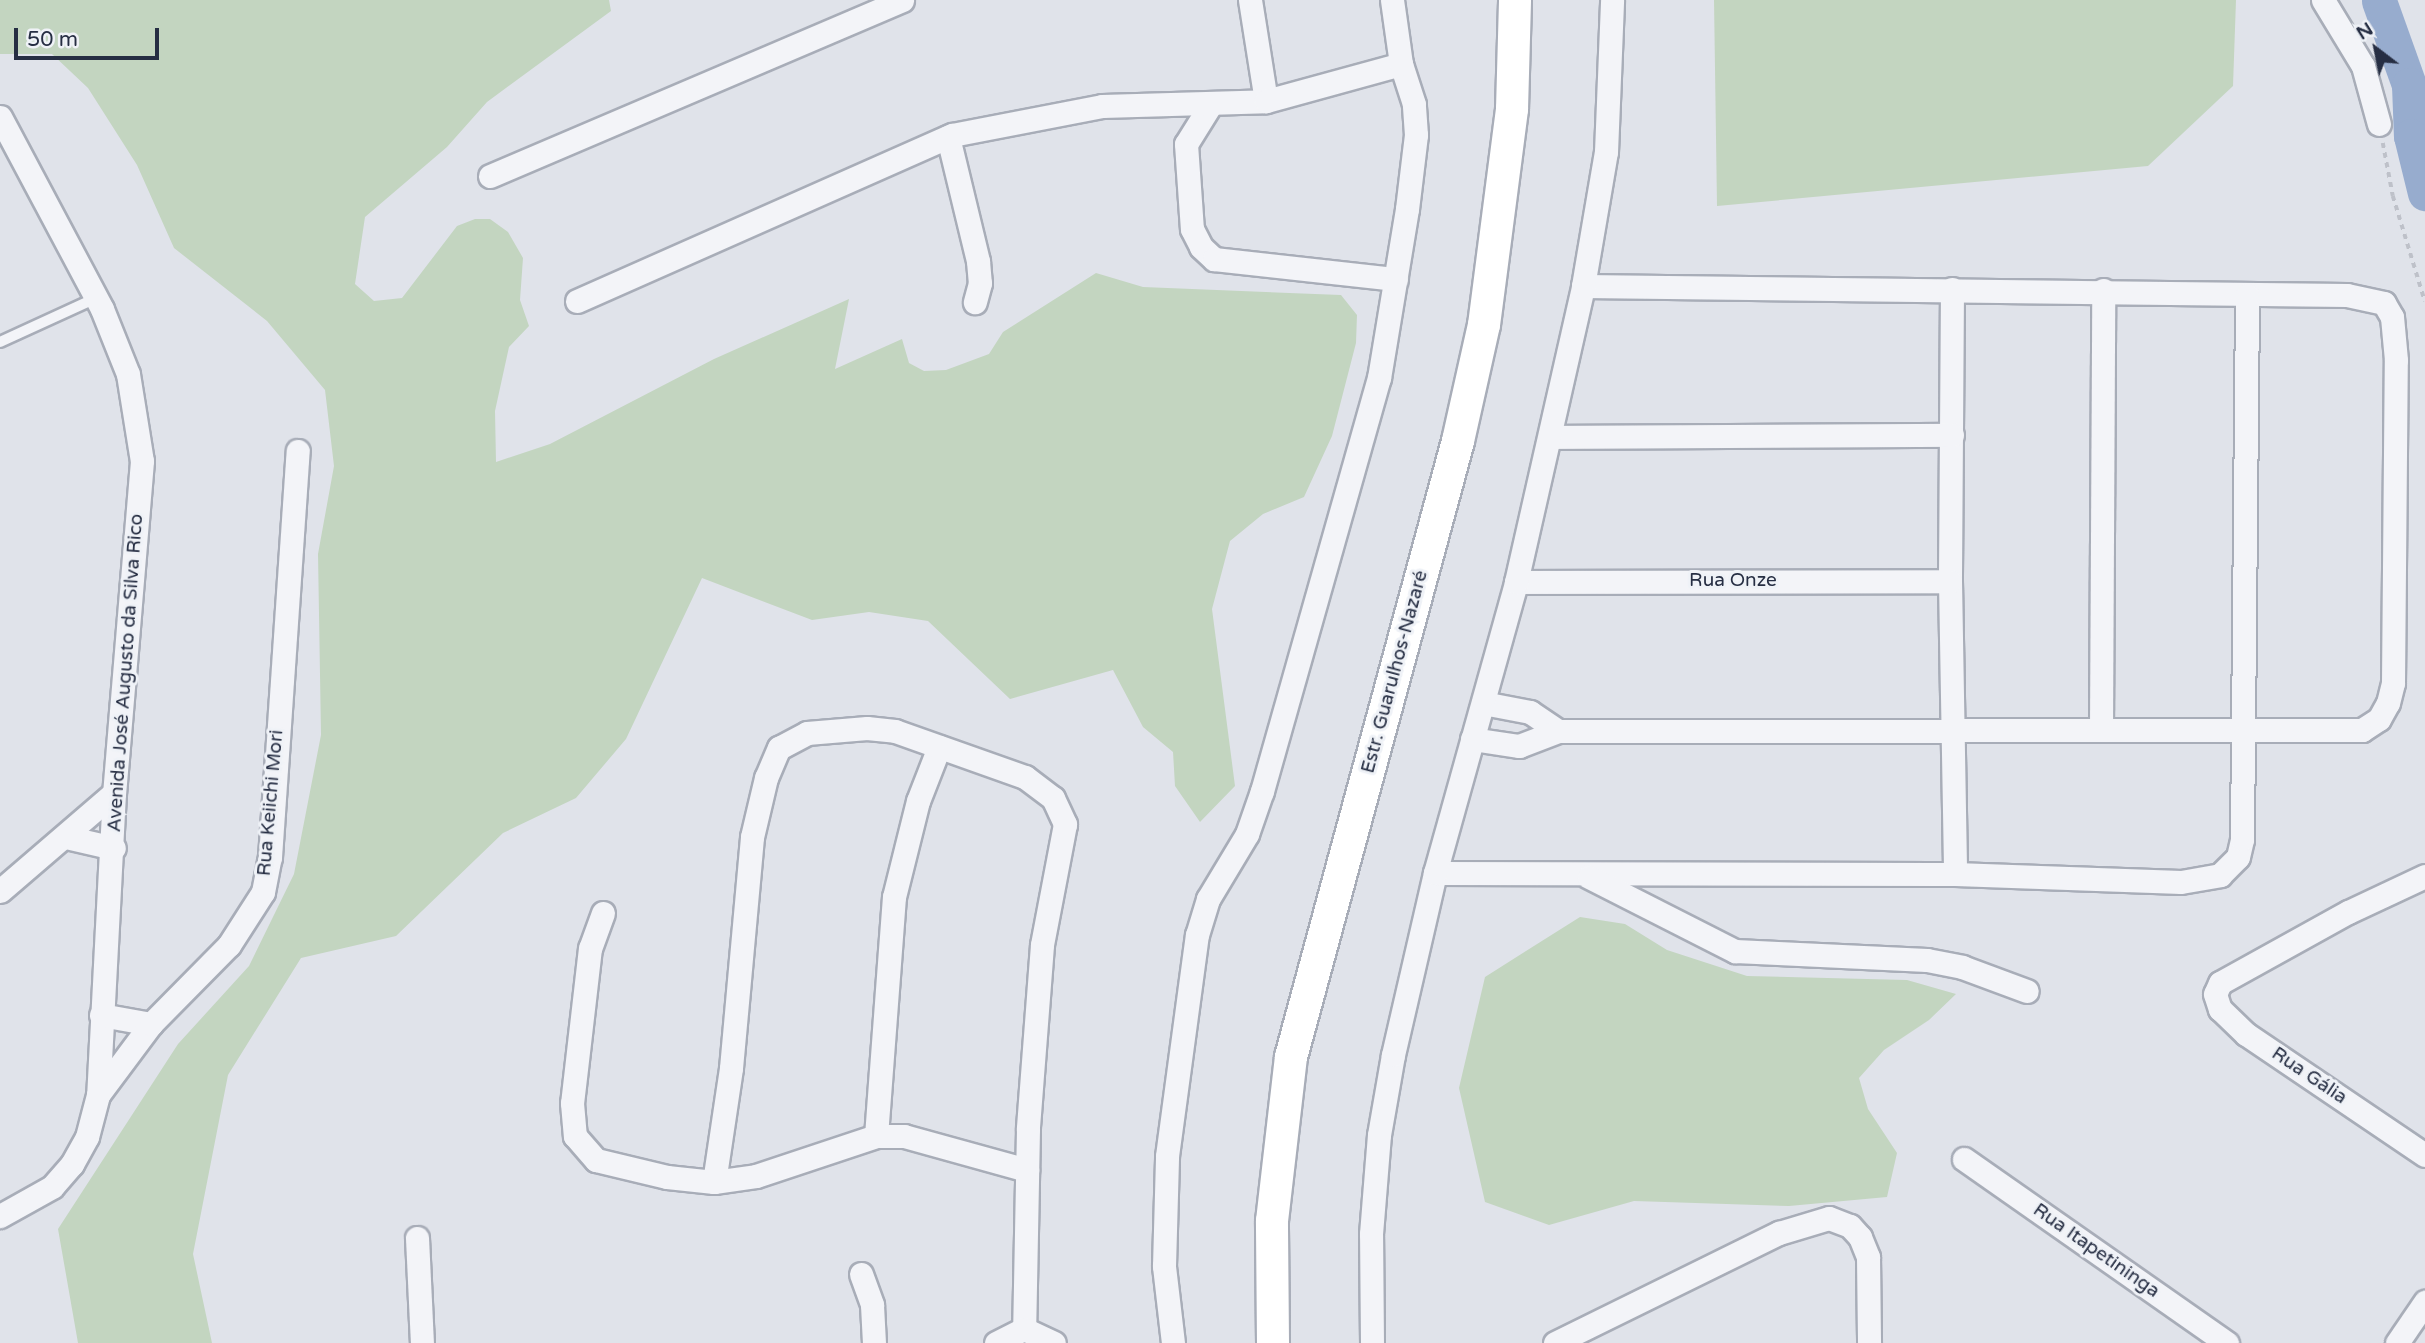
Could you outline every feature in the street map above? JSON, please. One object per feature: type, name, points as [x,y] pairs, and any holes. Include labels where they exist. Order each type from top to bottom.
[{"type":"main road","name":"Estr. Guarulhos-Nazaré","points":[[1273,1343],[1272,1222],[1291,1058],[1458,441],[1484,325],[1512,108],[1515,0]]},
{"type":"street","points":[[490,176],[902,0]]},
{"type":"street","points":[[1250,0],[1266,101]]},
{"type":"street","points":[[1173,1343],[1164,1266],[1167,1156],[1196,935],[1208,899],[1247,834],[1262,791],[1379,378],[1396,279],[1416,135],[1414,104],[1401,64],[1392,0]]},
{"type":"street","points":[[1372,1343],[1371,1234],[1379,1135],[1435,873],[1516,582],[1551,437],[1583,286],[1605,152],[1612,0]]},
{"type":"street","points":[[2323,0],[2363,66],[2379,124]]},
{"type":"street","points":[[577,301],[948,137],[1102,106],[1266,101],[1401,64]]},
{"type":"street","points":[[1211,104],[1186,144],[1192,229],[1201,247],[1214,259],[1396,279]]},
{"type":"street","name":"Avenida José Augusto da Silva Rico","points":[[0,117],[96,298],[128,374],[142,461],[114,793],[114,848],[101,1015],[98,1095],[87,1137],[72,1164],[52,1187],[0,1216]]},
{"type":"street","points":[[948,137],[978,261],[981,283],[975,302]]},
{"type":"street","points":[[1472,739],[1519,746],[1558,731],[2101,730],[2244,733],[2362,730],[2379,719],[2388,703],[2393,683],[2396,360],[2392,317],[2384,303],[2372,297],[2103,290],[1583,286]]},
{"type":"street","points":[[1952,289],[1950,581],[1955,874]]},
{"type":"street","points":[[2101,730],[2103,290]]},
{"type":"street","points":[[1435,873],[1589,877],[1955,874],[2181,882],[2220,875],[2238,857],[2242,839],[2247,295]]},
{"type":"street","points":[[1551,437],[1952,435]]},
{"type":"street","name":"Rua Keiichi Mori","points":[[98,1095],[151,1024],[229,945],[263,892],[270,857],[298,451]]},
{"type":"street","name":"Rua Onze","points":[[1516,582],[1950,581]]},
{"type":"street","points":[[1483,703],[1530,712],[1558,731]]},
{"type":"street","points":[[715,1182],[731,1068],[752,837],[772,760],[794,738],[867,728],[895,731],[1041,785],[1061,810],[1065,824],[1042,945],[1027,1170],[1024,1329]]},
{"type":"street","points":[[876,1136],[894,897],[918,801],[940,747]]},
{"type":"street","points":[[0,891],[66,838],[114,793]]},
{"type":"street","points":[[66,838],[114,848]]},
{"type":"street","name":"Rua Gália","points":[[2425,876],[2348,912],[2220,983],[2215,994],[2230,1021],[2425,1155]]},
{"type":"street","points":[[1589,877],[1735,951],[1927,960],[2027,991]]},
{"type":"street","points":[[603,913],[590,948],[572,1103],[575,1136],[596,1160],[667,1177],[715,1182],[756,1176],[876,1136],[916,1139],[1027,1170]]},
{"type":"street","points":[[101,1015],[151,1024]]},
{"type":"street","name":"Rua Itapetininga","points":[[1964,1159],[2227,1343]]},
{"type":"street","points":[[1555,1343],[1779,1233],[1829,1218],[1850,1226],[1868,1257],[1869,1343]]},
{"type":"street","points":[[417,1238],[422,1343]]},
{"type":"street","points":[[862,1274],[872,1305],[874,1343]]},
{"type":"street","points":[[2397,1343],[2425,1302]]},
{"type":"street","points":[[996,1343],[1024,1329],[1035,1330],[1054,1343]]},
{"type":"lane","points":[[0,342],[96,298]]},
{"type":"path","points":[[2379,124],[2393,196],[2425,301]]},
{"type":"green space","points":[[0,0],[609,0],[611,11],[487,102],[447,147],[365,217],[355,284],[374,301],[402,298],[457,226],[475,219],[490,219],[508,232],[523,258],[520,300],[529,326],[509,347],[495,411],[496,462],[550,444],[714,359],[849,299],[835,369],[902,339],[909,363],[924,371],[946,370],[989,354],[1003,332],[1096,273],[1143,287],[1341,295],[1357,315],[1356,343],[1332,436],[1304,497],[1263,514],[1230,541],[1212,609],[1235,786],[1200,822],[1175,786],[1173,752],[1143,727],[1113,670],[1010,699],[928,621],[869,612],[812,620],[702,578],[626,739],[576,798],[503,833],[396,936],[301,958],[228,1075],[193,1254],[212,1343],[78,1343],[58,1229],[178,1044],[249,966],[294,874],[321,735],[318,554],[334,466],[325,390],[267,321],[174,248],[137,165],[88,88],[52,54],[0,54]]},
{"type":"green space","points":[[1714,0],[2236,0],[2233,86],[2148,166],[1717,206]]},
{"type":"green space","points":[[1580,917],[1625,924],[1667,950],[1747,976],[1907,980],[1956,994],[1929,1020],[1884,1050],[1859,1078],[1868,1109],[1897,1153],[1887,1197],[1789,1206],[1634,1201],[1549,1225],[1485,1202],[1459,1088],[1485,977]]},
{"type":"waterway","points":[[2379,1],[2409,85],[2411,136],[2425,193]]}]
